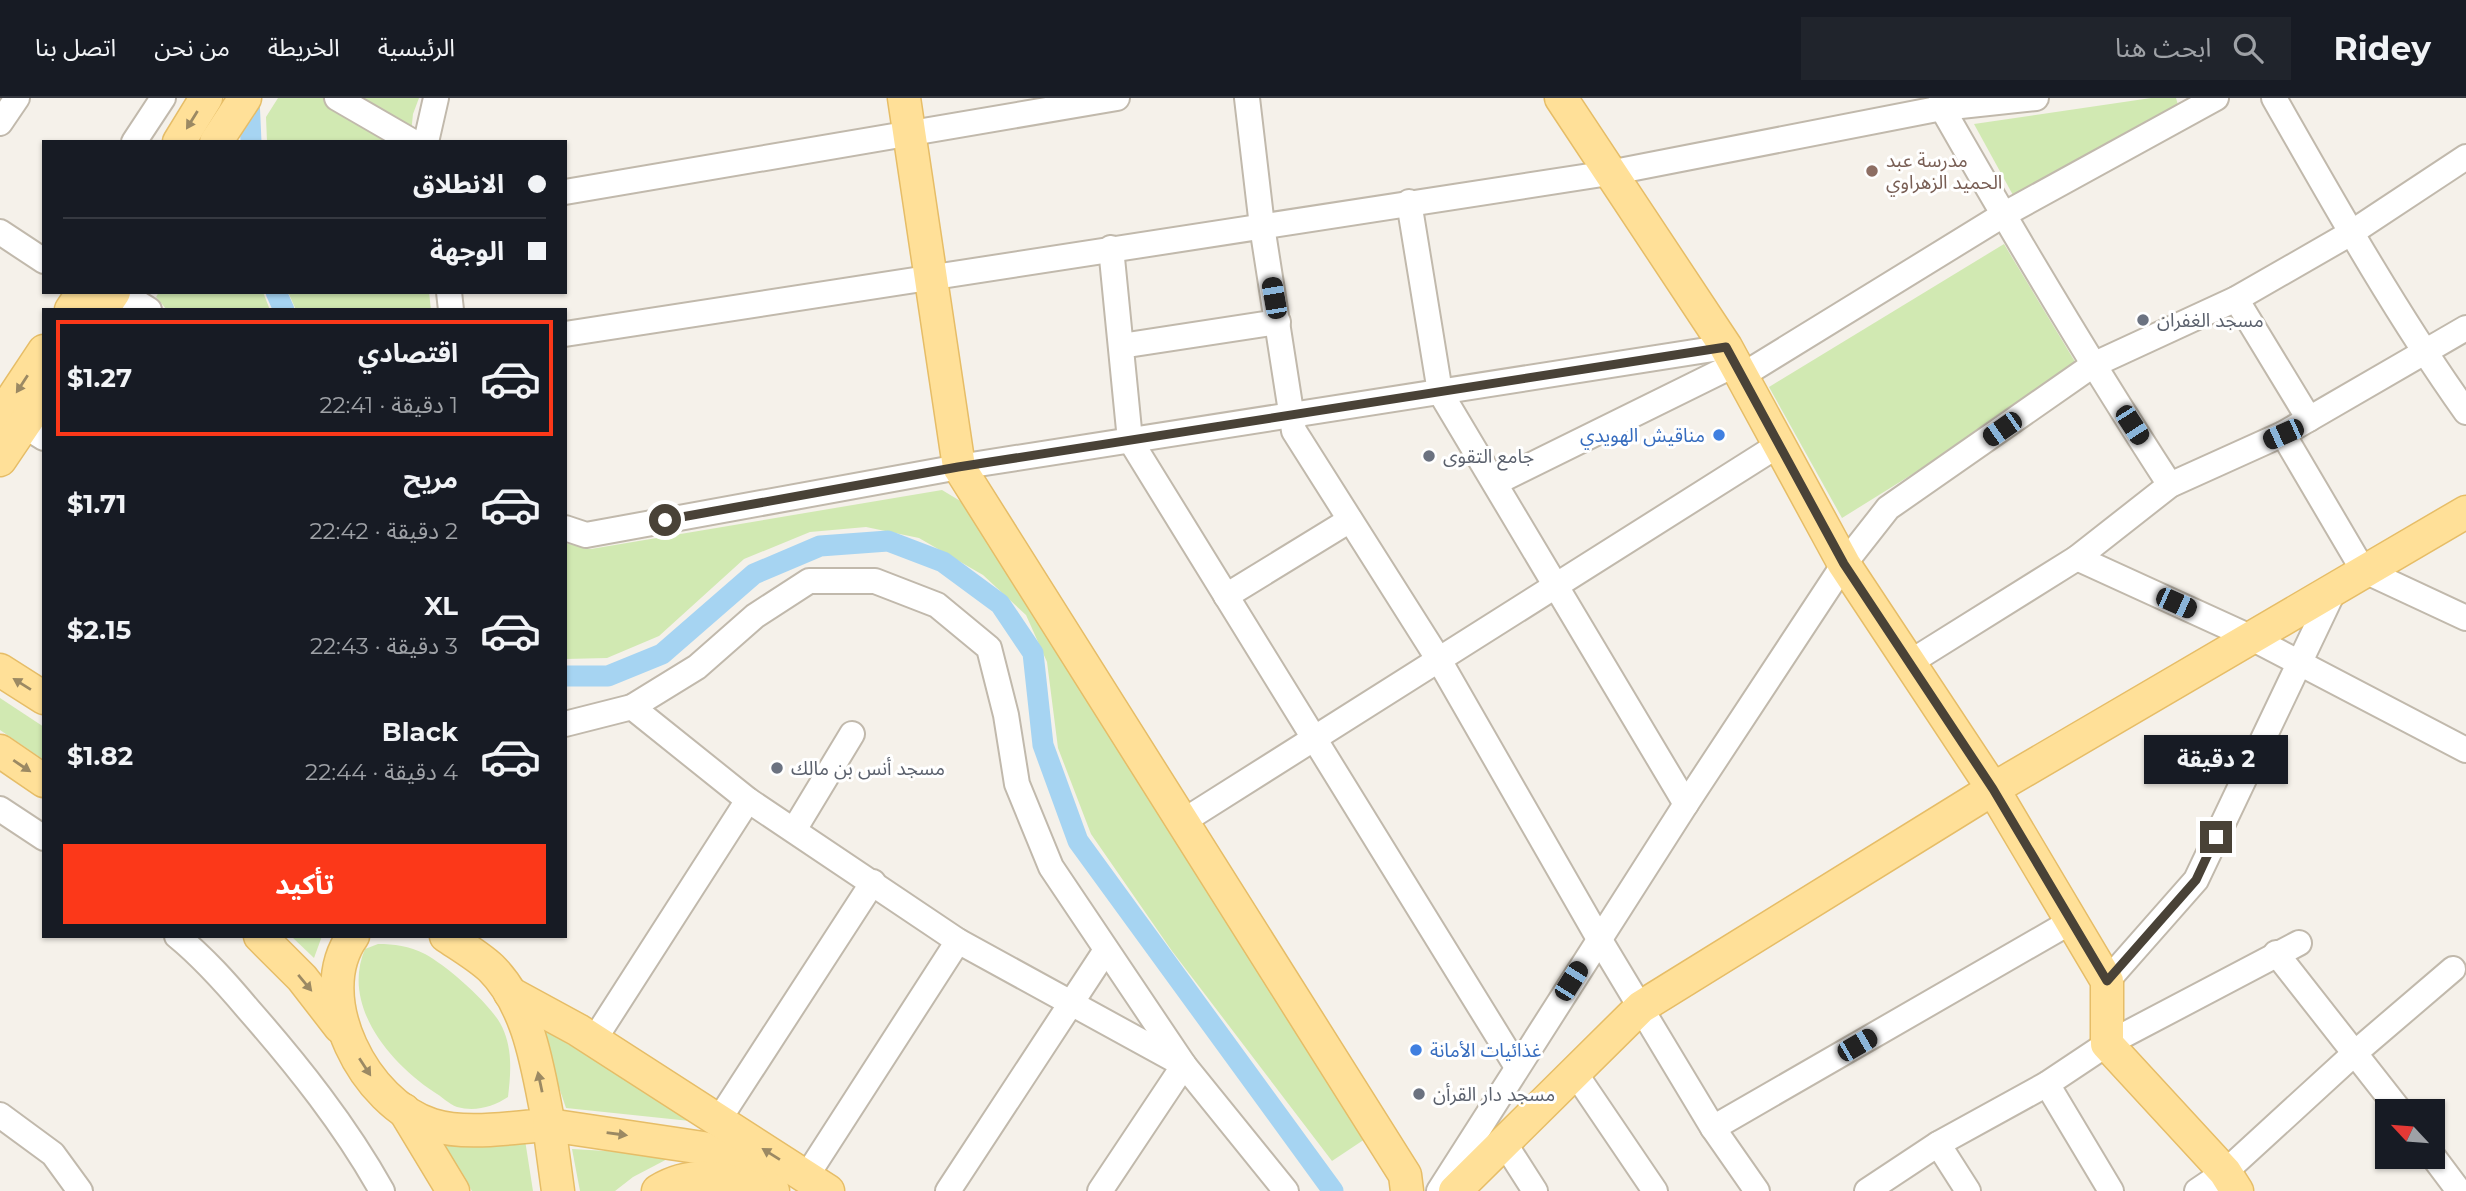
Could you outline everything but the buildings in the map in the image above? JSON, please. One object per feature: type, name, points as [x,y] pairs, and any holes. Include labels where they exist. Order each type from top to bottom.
[{"type":"main road","points":[[179,140],[206,98]]},
{"type":"main road","points":[[220,137],[245,98]]},
{"type":"main road","points":[[904,98],[958,467],[1405,1175],[1407,1191]]},
{"type":"main road","points":[[1561,98],[1735,362],[1844,564],[1993,789],[2107,981],[2107,1044],[2231,1182]]},
{"type":"main road","points":[[22,427],[42,358]]},
{"type":"main road","points":[[0,460],[42,398]]},
{"type":"main road","points":[[1455,1191],[1641,1007],[1993,789],[2466,512]]},
{"type":"main road","points":[[0,670],[42,697]]},
{"type":"main road","points":[[0,751],[42,780]]},
{"type":"main road","points":[[262,938],[302,978],[345,1033],[377,1086],[404,1110],[428,1124],[452,1130],[549,1125],[703,1148],[773,1191]]},
{"type":"main road","points":[[345,1033],[336,1003],[336,981],[341,956],[353,938]]},
{"type":"main road","points":[[449,938],[491,968],[510,993],[525,1024],[536,1060],[549,1125],[558,1191]]},
{"type":"main road","points":[[510,993],[594,1040],[817,1184]]},
{"type":"main road","points":[[404,1110],[453,1191]]},
{"type":"main road","points":[[658,1191],[683,1179],[707,1177],[762,1191]]},
{"type":"street","points":[[0,123],[17,98]]},
{"type":"street","points":[[135,140],[163,98]]},
{"type":"street","points":[[337,98],[410,140]]},
{"type":"street","points":[[426,140],[436,98]]},
{"type":"street","points":[[567,192],[907,131],[1117,98]]},
{"type":"street","points":[[1247,98],[1262,226],[1294,415],[1294,431],[1439,660],[1598,937],[1713,1128],[1757,1191]]},
{"type":"street","points":[[567,334],[932,275],[1609,173],[1941,103],[2036,98]]},
{"type":"street","points":[[1495,483],[1735,362],[2216,98]]},
{"type":"street","points":[[2274,98],[2424,353],[2466,412]]},
{"type":"street","points":[[1941,103],[2003,215],[2093,365],[2170,485]]},
{"type":"street","points":[[1439,1191],[1598,937],[1844,564],[1888,508],[2093,365],[2236,299],[2351,233],[2466,157]]},
{"type":"street","points":[[1409,202],[1440,392],[1558,585],[1686,804]]},
{"type":"street","points":[[0,232],[42,260]]},
{"type":"street","points":[[1111,248],[1130,440],[1517,1067]]},
{"type":"street","points":[[123,294],[146,308]]},
{"type":"street","points":[[2236,299],[2309,419]]},
{"type":"street","points":[[1121,346],[1278,321]]},
{"type":"street","points":[[1909,663],[2077,558],[2170,485],[2283,434],[2466,328]]},
{"type":"street","points":[[567,529],[586,535],[958,467],[1440,392],[1735,362]]},
{"type":"street","points":[[2283,434],[2363,570],[2466,618]]},
{"type":"street","points":[[1182,822],[1780,444]]},
{"type":"street","points":[[1226,596],[1350,520]]},
{"type":"street","points":[[2077,558],[2250,637],[2466,750]]},
{"type":"street","points":[[567,723],[632,707],[697,667],[755,616],[809,581],[875,581],[937,605],[989,648],[1006,715],[1017,784],[1051,867],[1184,1065],[1286,1191]]},
{"type":"street","points":[[2107,981],[2196,880],[2336,586]]},
{"type":"street","points":[[632,707],[748,800],[958,941],[1184,1065]]},
{"type":"street","points":[[794,830],[852,734]]},
{"type":"street","points":[[594,1040],[748,800]]},
{"type":"street","points":[[0,808],[42,837]]},
{"type":"street","points":[[718,1121],[873,882]]},
{"type":"street","points":[[1713,1128],[2071,921]]},
{"type":"street","points":[[180,938],[200,954],[290,1057],[358,1148],[382,1191]]},
{"type":"street","points":[[817,1184],[958,941]]},
{"type":"street","points":[[1867,1191],[1938,1144],[2047,1084],[2107,1044],[2299,943]]},
{"type":"street","points":[[948,1191],[1106,950]]},
{"type":"street","points":[[2276,953],[2391,1099]]},
{"type":"street","points":[[2197,1191],[2231,1182],[2356,1052],[2453,969]]},
{"type":"street","points":[[1100,1191],[1184,1065]]},
{"type":"street","points":[[1575,1073],[1655,1191]]},
{"type":"street","points":[[2047,1084],[2111,1191]]},
{"type":"street","points":[[0,1115],[53,1154],[80,1191]]},
{"type":"street","points":[[1503,1142],[1535,1191]]},
{"type":"street","points":[[1938,1144],[1968,1191]]},
{"type":"street","points":[[2442,1169],[2459,1191],[2466,1187]]},
{"type":"green space","points":[[278,98],[419,98],[413,114],[410,140],[267,140],[266,117]]},
{"type":"green space","points":[[2151,98],[2176,98],[2179,108],[2019,206],[1974,124]]},
{"type":"green space","points":[[2004,244],[2080,370],[1842,518],[1769,387]]},
{"type":"green space","points":[[158,294],[264,294],[269,308],[165,308],[156,297]]},
{"type":"green space","points":[[289,294],[429,294],[431,308],[295,308]]},
{"type":"green space","points":[[942,490],[972,508],[1059,644],[1239,943],[1365,1139],[1332,1161],[1172,951],[1091,834],[1058,748],[1047,662],[1026,615],[983,575],[919,538],[866,527],[810,532],[744,559],[659,636],[607,658],[567,659],[567,543],[591,549]]},
{"type":"green space","points":[[0,698],[42,726],[42,759],[0,730]]},
{"type":"green space","points":[[293,938],[321,938],[314,958]]},
{"type":"green space","points":[[378,944],[402,946],[425,954],[455,975],[494,1014],[504,1032],[509,1050],[508,1097],[484,1108],[457,1107],[417,1080],[386,1048],[364,1011],[359,991],[359,970],[365,949]]},
{"type":"green space","points":[[538,1025],[690,1121],[566,1108]]},
{"type":"green space","points":[[525,1140],[533,1191],[472,1191],[444,1145]]},
{"type":"green space","points":[[572,1149],[675,1155],[633,1177],[615,1191],[580,1191]]},
{"type":"waterway","points":[[249,98],[251,140]]},
{"type":"waterway","points":[[277,294],[283,308]]},
{"type":"waterway","points":[[567,676],[608,676],[662,654],[754,574],[820,546],[888,541],[943,562],[1000,604],[1033,653],[1043,745],[1078,841],[1333,1191]]},
{"type":"place","name":"مدرسة عبد الحميد الزهراوي","points":[[1872,171]]},
{"type":"place","name":"مسجد الغفران","points":[[2143,320]]},
{"type":"place","name":"مناقيش الهويدي","points":[[1719,435]]},
{"type":"place","name":"جامع التقوى","points":[[1429,456]]},
{"type":"place","name":"مسجد أنس بن مالك","points":[[777,768]]},
{"type":"place","name":"غذائيات الأمانة","points":[[1416,1050]]},
{"type":"place","name":"مسجد دار القرأن","points":[[1419,1094]]},
{"type":"route","points":[[665,520],[958,467],[1726,347],[1844,564],[1993,789],[2107,981],[2196,880],[2216,837]]}]
